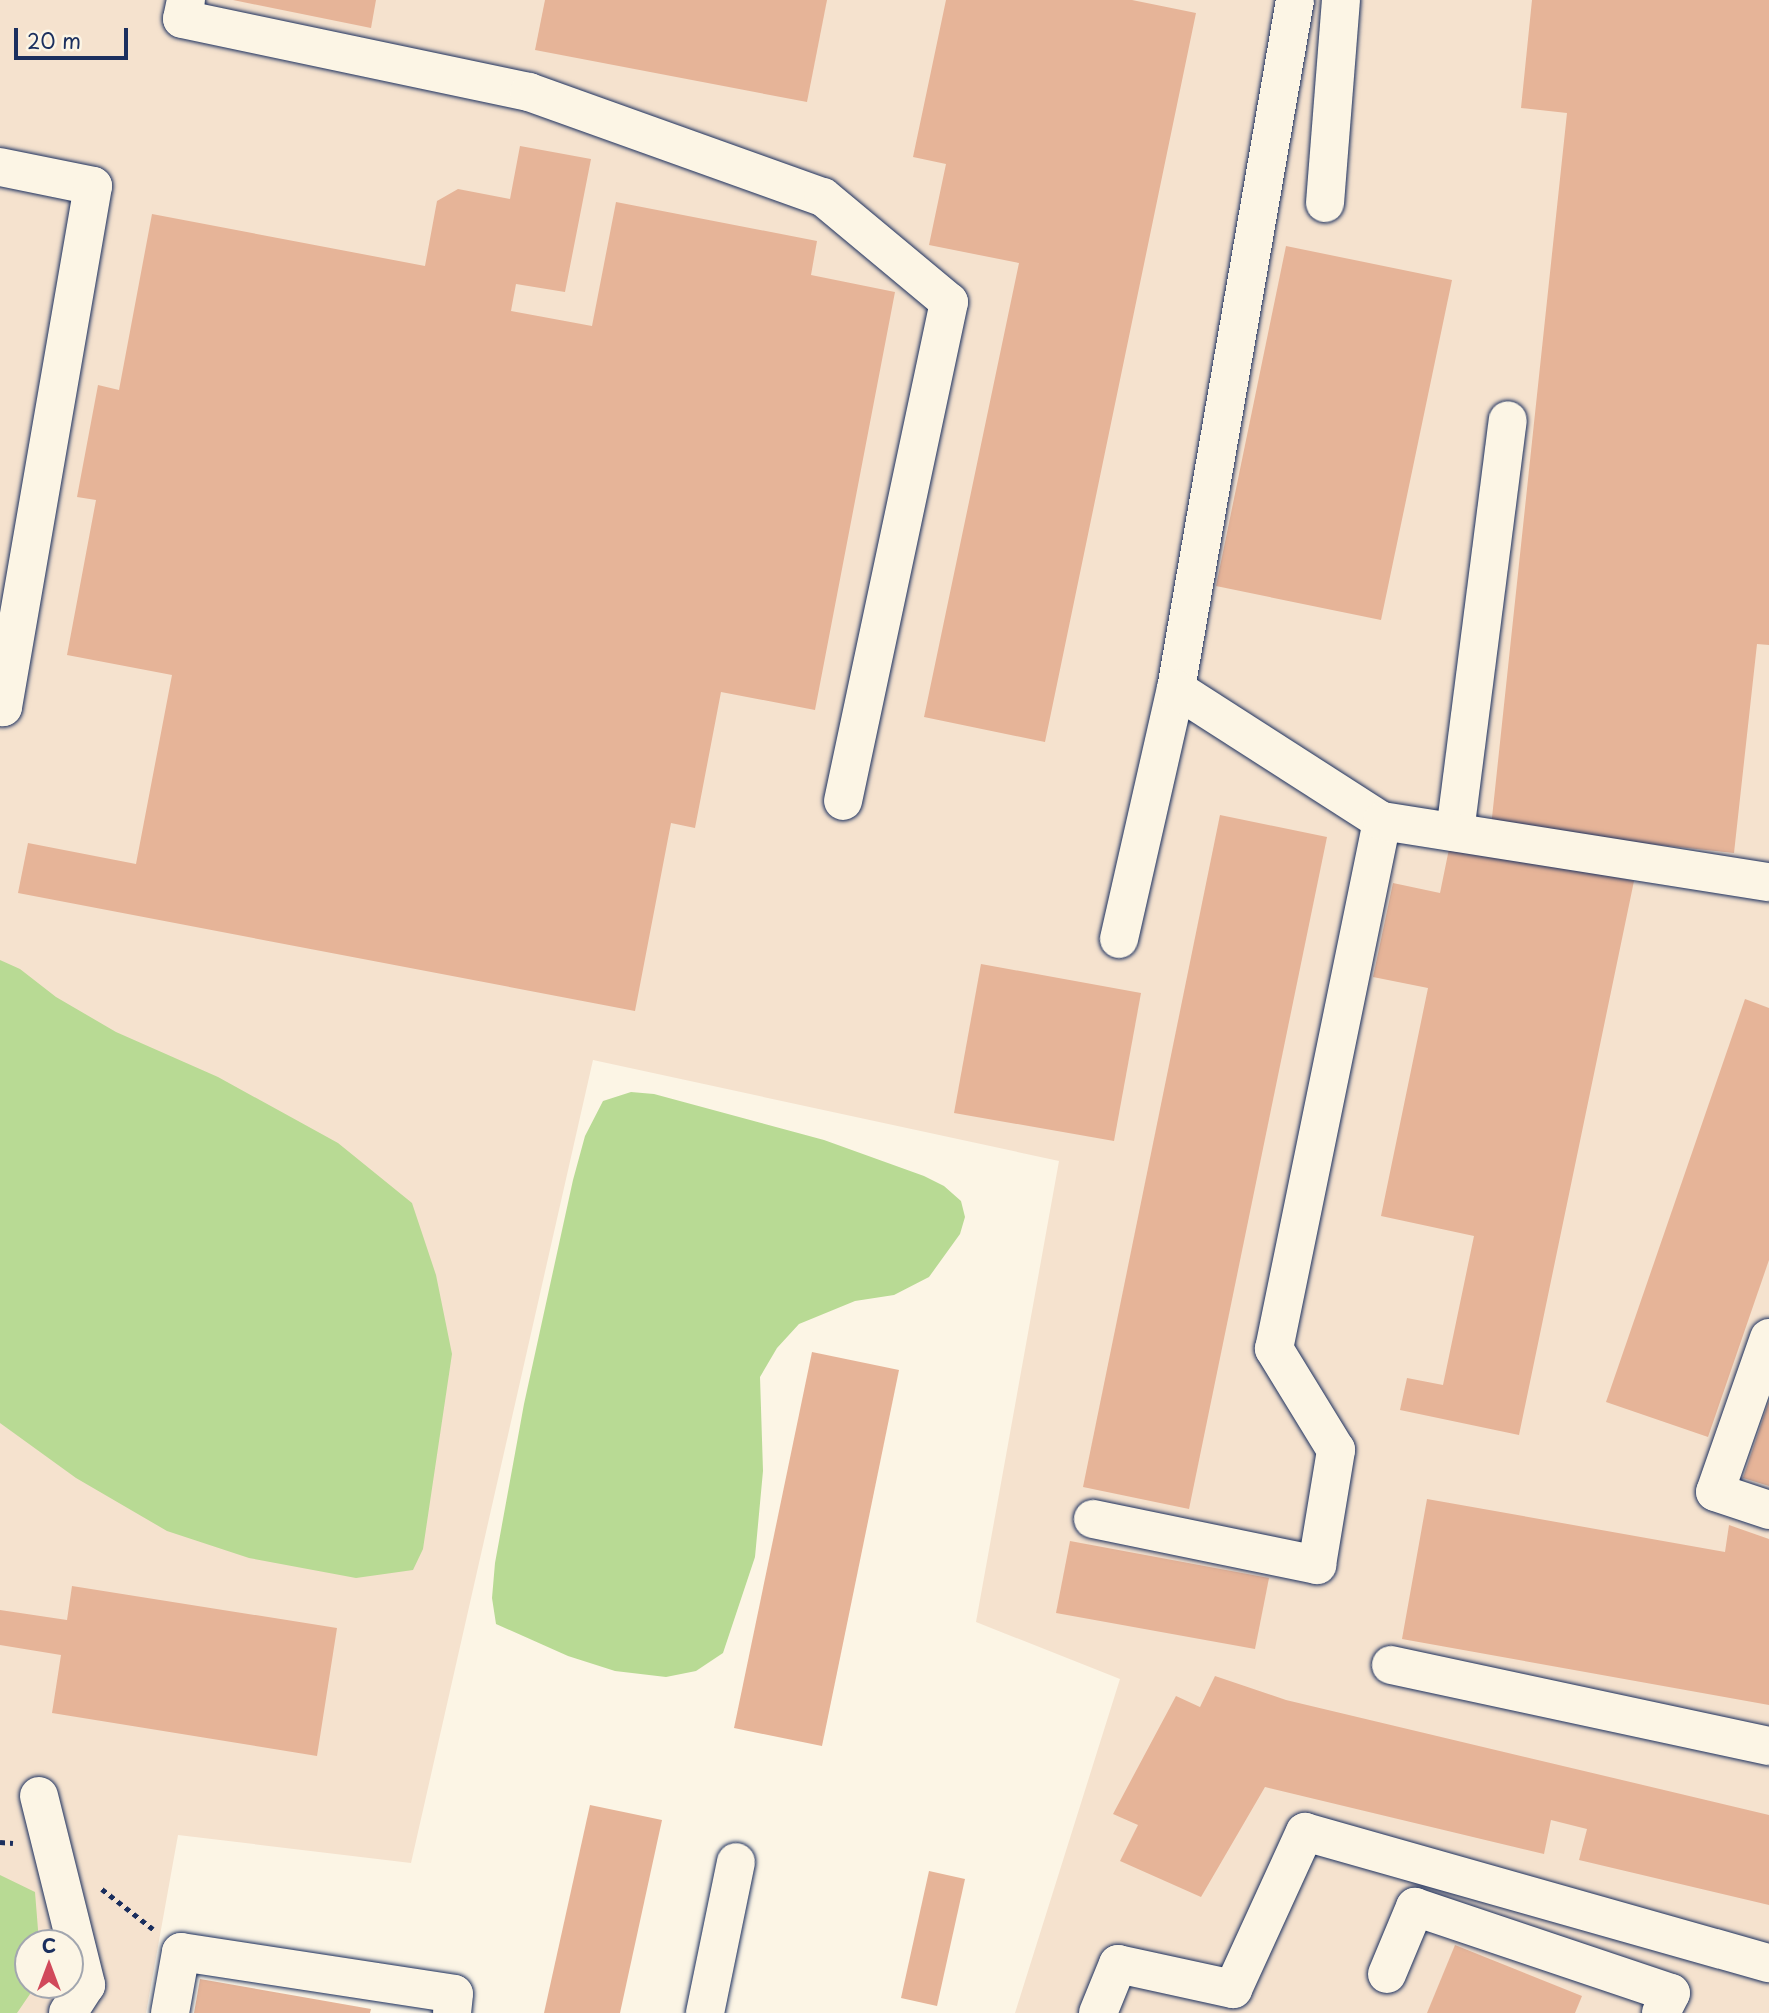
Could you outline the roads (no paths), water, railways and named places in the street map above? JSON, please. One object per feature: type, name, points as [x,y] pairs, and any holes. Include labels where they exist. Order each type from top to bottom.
[{"type":"lane","points":[[186,0],[182,19],[529,93],[823,197],[949,302],[843,801]]},
{"type":"lane","points":[[1119,939],[1175,689],[1295,0]]},
{"type":"lane","points":[[1325,203],[1341,0]]},
{"type":"lane","points":[[0,706],[3,706],[93,186],[11,163]]},
{"type":"lane","points":[[1455,832],[1508,420]]},
{"type":"lane","points":[[1175,689],[1382,821],[1769,882]]},
{"type":"lane","points":[[1093,1519],[1317,1565],[1336,1450],[1274,1349],[1382,821]]},
{"type":"lane","points":[[1769,1338],[1716,1492],[1769,1510]]},
{"type":"lane","points":[[1391,1665],[1769,1746]]},
{"type":"lane","points":[[39,1796],[86,1985],[68,2013]]},
{"type":"lane","points":[[1098,2013],[1118,1964],[1233,1989],[1305,1832],[1769,1963]]},
{"type":"lane","points":[[705,2013],[736,1862]]},
{"type":"lane","points":[[1387,1974],[1415,1907],[1671,1993],[1661,2013]]},
{"type":"lane","points":[[170,2013],[180,1952],[454,1994],[452,2013]]}]
